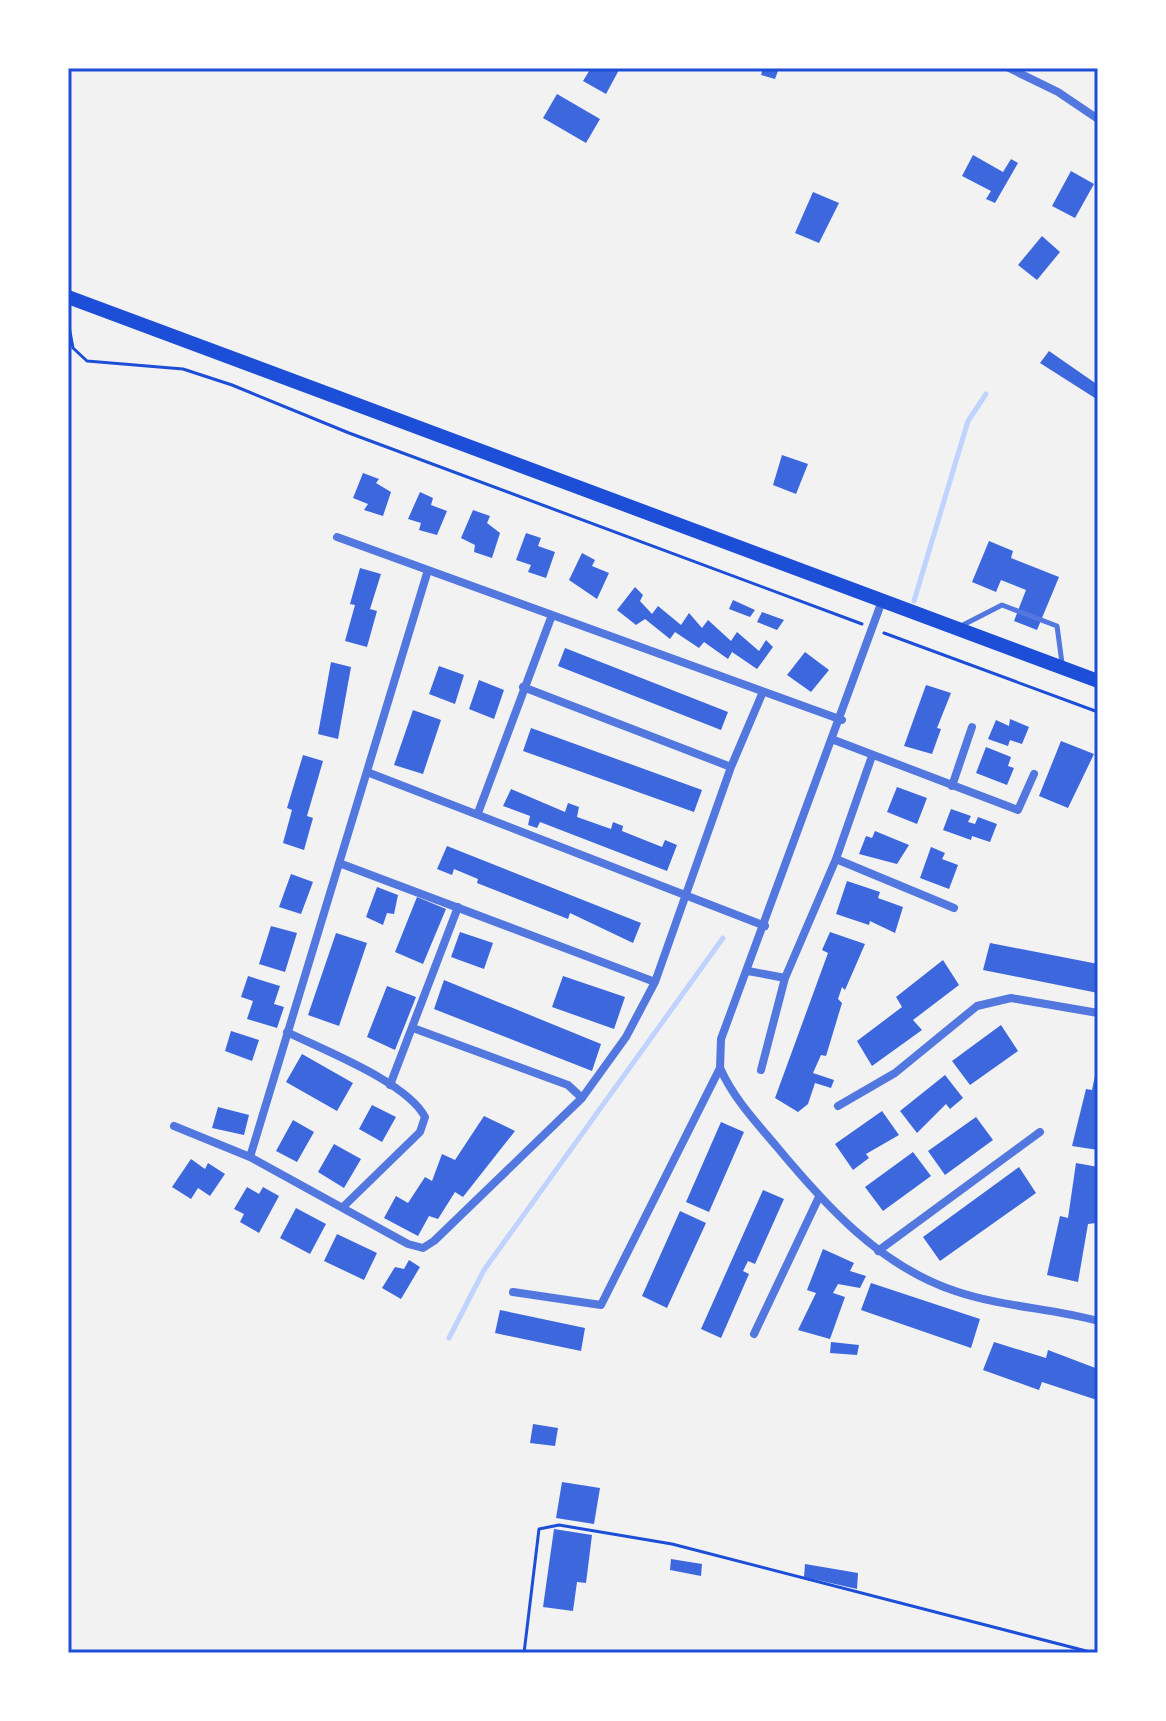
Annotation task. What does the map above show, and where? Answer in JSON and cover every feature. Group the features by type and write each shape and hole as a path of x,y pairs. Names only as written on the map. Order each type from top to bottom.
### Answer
{"main road":[{"path":"68,297 1098,681"}],"street":[{"path":"1009,68 1058,92 1098,119"},
{"path":"337,537 762,694 842,720"},
{"path":"250,1157 428,570"},
{"path":"513,1292 601,1305 720,1068 721,1039 842,720 882,601"},
{"path":"478,813 552,615"},
{"path":"523,687 731,767"},
{"path":"174,1126 250,1157 408,1244 423,1248 434,1241 582,1098 611,1063 655,982 731,767 762,694"},
{"path":"952,786 972,727"},
{"path":"834,740 1018,810 1034,774"},
{"path":"761,1070 785,978 836,859 872,756"},
{"path":"367,772 765,926"},
{"path":"836,859 954,908"},
{"path":"339,863 655,982"},
{"path":"390,1085 458,907"},
{"path":"748,971 785,978"},
{"path":"838,1106 895,1073 977,1006 1011,998 1098,1013"},
{"path":"413,1028 568,1085 582,1098"},
{"path":"287,1032 390,1085 418,1103 425,1117 420,1132 343,1207"},
{"path":"720,1068 733,1095 819,1197 878,1251 910,1272 953,1291 999,1304 1061,1311 1098,1321"},
{"path":"878,1251 1040,1132"},
{"path":"754,1334 819,1197"}],"lane":[{"path":"956,629 1002,605 1057,626 1062,668"}],"path":[{"path":"68,321 73,348 87,361 183,369 232,385 349,433 1098,712"},
{"path":"524,1653 539,1529 559,1525 672,1544 1094,1653"}],"building":[{"path":"591,68 620,68 606,94 583,81"},
{"path":"763,68 779,68 775,79 761,75"},
{"path":"557,94 600,119 586,143 543,118"},
{"path":"973,155 1003,172 1011,159 1018,163 995,203 986,199 991,191 962,176"},
{"path":"1071,171 1094,184 1075,218 1052,206"},
{"path":"813,192 839,203 819,243 795,233"},
{"path":"1042,236 1060,252 1037,280 1018,265"},
{"path":"1049,351 1098,385 1098,400 1040,363"},
{"path":"782,455 808,464 796,494 773,485"},
{"path":"363,473 379,479 376,483 391,492 383,516 364,510 368,504 353,498"},
{"path":"420,492 433,498 431,505 447,511 437,535 419,530 421,523 408,519"},
{"path":"473,510 490,516 487,523 500,533 492,558 474,552 475,545 461,538"},
{"path":"526,533 541,538 538,546 555,552 546,578 528,572 531,565 516,560"},
{"path":"989,541 1013,551 1011,558 1059,577 1037,630 1014,621 1026,590 1001,580 996,592 972,582"},
{"path":"582,553 595,560 592,566 609,573 597,599 569,580"},
{"path":"360,568 381,574 370,609 377,611 367,647 345,641 355,605 350,604"},
{"path":"635,587 643,595 640,601 652,614 658,606 681,625 689,613 702,628 708,620 731,641 737,632 759,651 766,640 773,647 757,669 732,652 728,659 704,642 699,648 675,632 670,639 645,619 636,625 617,610"},
{"path":"733,600 755,610 750,617 729,609"},
{"path":"762,612 784,620 777,630 757,622"},
{"path":"565,648 728,712 721,730 558,666"},
{"path":"805,652 829,670 811,692 787,675"},
{"path":"331,662 351,667 338,739 318,734"},
{"path":"439,666 464,675 455,704 429,694"},
{"path":"479,680 504,690 494,719 469,709"},
{"path":"926,685 951,693 937,728 941,729 932,754 904,746"},
{"path":"413,710 441,720 423,774 394,765"},
{"path":"1010,719 1029,727 1022,744 1010,740 1008,746 988,739 996,720 1009,726"},
{"path":"531,728 702,790 694,812 523,751"},
{"path":"1061,741 1094,754 1068,808 1039,796"},
{"path":"986,747 1011,757 1008,766 1014,768 1007,785 976,773"},
{"path":"303,755 323,761 307,816 313,818 304,850 283,843 292,810 287,808"},
{"path":"897,787 927,798 917,824 887,812"},
{"path":"511,789 565,812 568,803 579,807 577,817 611,829 613,822 623,826 622,831 662,847 665,840 677,845 667,871 540,822 537,828 528,825 530,816 503,806"},
{"path":"951,809 971,816 968,822 975,824 978,817 997,824 990,842 972,836 971,840 943,830"},
{"path":"875,831 909,845 897,864 859,854 866,836 872,838"},
{"path":"447,846 641,923 633,943 570,913 568,919 477,883 478,879 454,869 452,875 437,869"},
{"path":"931,847 945,853 942,859 958,865 949,889 920,878"},
{"path":"291,874 313,882 301,914 279,907"},
{"path":"847,881 880,892 878,898 903,907 895,933 870,921 869,925 836,914"},
{"path":"377,887 398,895 394,914 387,913 383,925 366,917"},
{"path":"417,897 446,909 423,964 395,952"},
{"path":"271,926 297,933 285,972 259,964"},
{"path":"460,932 493,943 484,969 451,957"},
{"path":"830,932 865,944 845,990 842,987 838,999 842,1003 826,1056 821,1055 813,1073 834,1080 831,1088 815,1083 808,1104 798,1112 775,1098 828,953 822,950"},
{"path":"336,933 367,943 339,1026 308,1015"},
{"path":"990,943 1098,964 1098,993 983,970"},
{"path":"943,960 959,985 913,1020 922,1030 872,1066 857,1041 902,1007 896,997"},
{"path":"248,976 280,986 274,1004 284,1007 277,1028 247,1019 253,1001 241,997"},
{"path":"563,976 625,997 614,1029 552,1007"},
{"path":"444,980 601,1044 592,1071 434,1009"},
{"path":"387,986 416,997 395,1050 367,1037"},
{"path":"1001,1025 1018,1051 970,1085 952,1061"},
{"path":"231,1031 259,1040 252,1061 225,1051"},
{"path":"302,1054 353,1083 337,1111 286,1082"},
{"path":"1097,1066 1098,1150 1072,1146 1086,1089 1092,1090"},
{"path":"945,1075 963,1098 950,1109 946,1104 917,1133 900,1111"},
{"path":"372,1105 396,1117 382,1142 359,1129"},
{"path":"218,1107 249,1115 244,1135 212,1128"},
{"path":"882,1111 899,1135 866,1154 869,1158 853,1170 835,1144"},
{"path":"484,1116 515,1131 463,1197 455,1192 438,1219 429,1216 418,1236 384,1218 396,1196 408,1203 425,1177 432,1181 442,1154 455,1160"},
{"path":"976,1117 993,1140 945,1175 928,1151"},
{"path":"293,1120 314,1132 297,1162 276,1151"},
{"path":"721,1122 744,1132 709,1212 686,1202"},
{"path":"334,1144 361,1159 344,1188 318,1172"},
{"path":"913,1152 931,1176 883,1211 865,1187"},
{"path":"191,1159 205,1169 208,1163 225,1174 210,1196 198,1188 191,1199 172,1187"},
{"path":"1076,1163 1098,1167 1096,1223 1088,1224 1078,1282 1047,1275 1060,1216 1068,1218"},
{"path":"1019,1167 1036,1193 940,1261 923,1237"},
{"path":"247,1187 259,1194 263,1187 279,1196 259,1233 240,1222 244,1214 234,1209"},
{"path":"763,1190 784,1199 755,1264 748,1261 743,1271 749,1274 721,1338 701,1329"},
{"path":"296,1208 326,1224 310,1254 280,1238"},
{"path":"680,1211 706,1223 667,1308 642,1296"},
{"path":"337,1234 377,1253 364,1280 324,1261"},
{"path":"823,1249 854,1263 850,1271 866,1276 860,1288 838,1284 833,1293 845,1297 830,1339 798,1330 816,1293 807,1290"},
{"path":"409,1260 420,1267 401,1299 382,1288 395,1267 404,1269"},
{"path":"871,1283 980,1319 971,1348 861,1310"},
{"path":"500,1310 585,1328 581,1351 495,1333"},
{"path":"831,1342 859,1345 857,1355 830,1353"},
{"path":"994,1342 1046,1358 1048,1350 1098,1369 1097,1400 1042,1382 1039,1390 983,1370"},
{"path":"533,1424 558,1428 555,1446 530,1443"},
{"path":"562,1482 600,1488 594,1524 556,1518"},
{"path":"554,1529 592,1535 586,1583 577,1582 573,1611 543,1607"},
{"path":"671,1559 702,1564 701,1576 670,1570"},
{"path":"805,1564 858,1573 857,1589 804,1577"}],"waterway":[{"path":"914,601 968,421 986,394"},
{"path":"449,1338 484,1270 723,938"}]}
